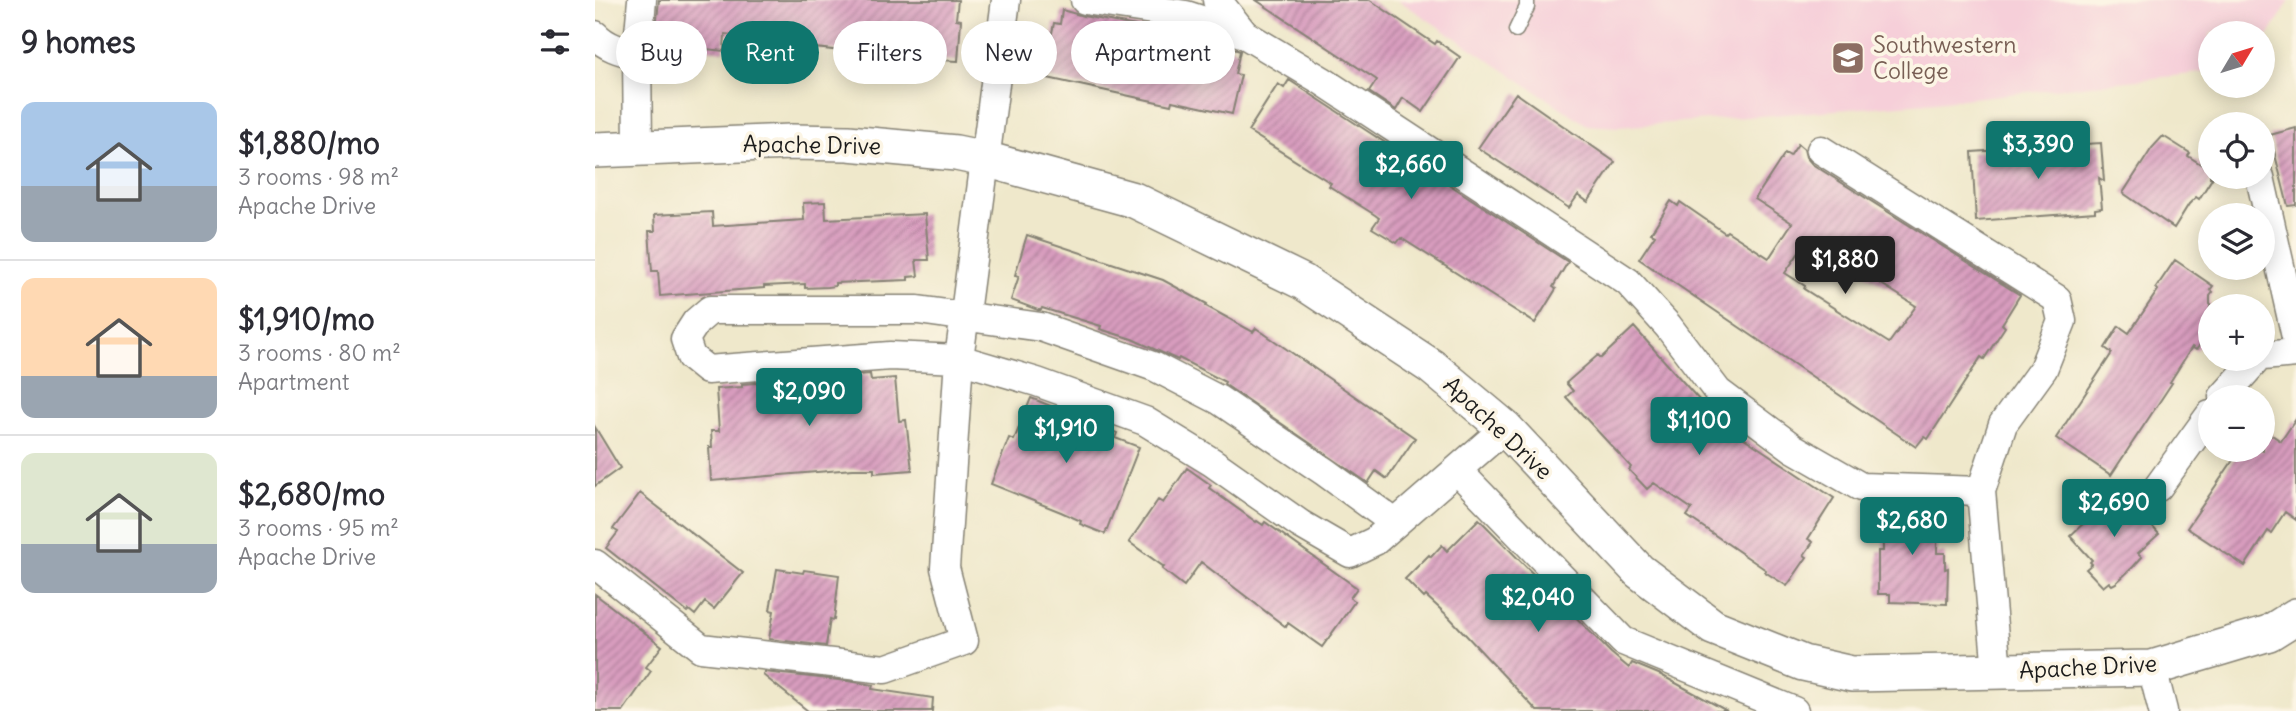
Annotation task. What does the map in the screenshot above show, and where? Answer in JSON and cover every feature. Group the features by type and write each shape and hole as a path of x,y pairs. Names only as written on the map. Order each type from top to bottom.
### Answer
{"street":[{"path":"640,21 642,0"},
{"path":"595,564 701,648 885,669 964,641 946,568 959,359 1006,0"},
{"path":"1084,0 1186,15 1244,34 1321,80 1628,282 1668,326 1718,392 1793,448 1861,487 1981,491"},
{"path":"1217,0 1244,34"},
{"path":"595,35 600,41 616,49"},
{"path":"637,84 638,147"},
{"name":"Apache Drive","path":"595,150 791,142 848,143 956,153 1134,200 1303,282 1432,367 1505,428 1639,571 1713,627 1803,663 1852,674 2152,668 2269,633 2296,616"},
{"name":"Apache Drive","path":"1821,150 2057,299 2062,321 2048,357 2043,369 2003,424 1981,491 1997,671"},
{"path":"2263,189 2296,337"},
{"path":"1395,523 1219,400 1155,367 1041,327 918,310 710,310 696,322 685,339 691,357 707,370 890,356 959,359 1037,382 1145,421 1212,462 1300,524 1350,553 1374,541 1457,470 1505,428"},
{"path":"2275,355 2296,354"},
{"path":"2234,385 2246,371"},
{"path":"2158,487 2198,432"},
{"path":"1457,470 1623,640 1794,711"},
{"path":"2152,668 2163,711"}],"lane":[{"path":"1516,30 1527,7 1527,0"}],"shaded area":[{"name":"Southwestern College","path":"1398,0 2290,0 2275,25 2275,21 2198,21 2198,73 1926,103 1618,127 1587,125"}],"building":[{"path":"659,0 958,0 956,19 961,20 958,61 947,60 947,21 833,21 833,50 819,48 819,21 721,21 721,51 707,49 707,21 657,21"},
{"path":"1256,0 1370,0 1435,44 1437,41 1460,57 1423,112 1403,98 1396,110 1369,92 1377,80"},
{"path":"1062,10 1110,21 1071,21 1071,83 1057,80 1057,24 1060,24"},
{"path":"1235,49 1240,51 1235,74"},
{"path":"1235,74 1241,75 1232,114 1172,101 1171,105 1075,84 1235,84"},
{"path":"1289,80 1568,262 1553,287 1556,289 1535,323 1401,238 1397,243 1372,228 1379,218 1329,186 1331,183 1248,131 1278,84 1284,88"},
{"path":"1516,93 1615,162 1588,202 1578,195 1569,208 1478,148"},
{"path":"2296,128 2296,205 2288,206 2275,155 2275,134"},
{"path":"2163,136 2190,153 2188,156 2198,162 2198,189 2205,189 2199,199 2196,197 2189,204 2174,228 2123,193 2152,148"},
{"path":"2069,142 2069,145 2101,143 2104,181 2099,178 2102,208 2095,209 2095,212 1976,221 1972,152 2015,149 2015,145"},
{"path":"1798,144 1812,164 2020,295 2002,324 2005,327 1984,359 1981,357 1928,439 1924,437 1916,447 1639,259 1655,235 1651,233 1671,201 1678,206 1680,202 1725,233 1727,231 1769,258 1792,223 1755,199 1785,153 1790,156","holes":["1809,238 1916,306 1889,343 1804,289 1805,286 1785,273"]},
{"path":"825,202 826,219 925,214 929,260 916,260 918,276 908,277 908,280 835,283 835,286 805,288 805,284 764,286 660,296 658,271 652,271 649,231 655,231 654,215 712,212 713,226 804,220 803,203"},
{"path":"1027,235 1163,280 1253,332 1256,328 1415,438 1387,479 1376,471 1368,483 1224,384 1225,382 1179,358 1178,360 1132,339 1100,329 1101,326 1042,308 1038,310 1011,300"},
{"path":"2175,260 2198,276 2198,280 2204,280 2213,286 2210,290 2213,292 2198,294 2198,348 2196,350 2192,347 2170,382 2172,383 2111,475 2056,438 2112,353 2105,348 2119,326 2129,333 2158,290 2156,288"},
{"path":"1634,327 1717,420 1834,498 1808,539 1813,542 1804,555 1807,557 1787,586 1687,516 1692,509 1654,483 1647,489 1629,470 1631,467 1566,397 1573,391 1566,383 1598,355 1601,358"},
{"path":"870,374 871,380 895,378 899,421 906,420 912,470 874,473 874,469 853,469 711,481 711,431 719,431 716,389 742,387 742,384"},
{"path":"1031,398 1117,433 1115,438 1139,447 1105,534 1080,524 1081,521 1061,512 991,484 1009,438 1014,440"},
{"path":"2296,419 2296,520 2285,512 2271,533 2268,531 2245,566 2187,528 2232,462 2275,462 2275,437 2281,441"},
{"path":"595,427 620,468 595,486"},
{"path":"1187,468 1211,485 1209,488 1256,522 1263,525 1265,522 1357,588 1350,598 1355,601 1322,647 1288,623 1286,627 1201,562 1184,586 1162,569 1164,567 1129,542 1158,500 1163,503"},
{"path":"2119,490 2159,534 2138,553 2142,557 2133,567 2116,583 2112,585 2109,582 2103,587 2086,569 2092,564 2092,560 2070,536"},
{"path":"640,493 743,573 714,609 705,602 695,615 689,610 687,612 606,548 618,532 613,529"},
{"path":"1882,506 1912,506 1912,510 1937,510 1937,553 1945,553 1945,569 1948,568 1947,604 1890,602 1890,594 1878,594 1878,551 1883,551"},
{"path":"1479,519 1629,668 1632,663 1661,675 1727,711 1537,711 1449,617 1405,579 1442,545 1447,551"},
{"path":"777,569 839,575 834,620 830,619 826,646 769,639 774,611 770,610"},
{"path":"595,594 662,646 646,667 651,671 623,711 595,711"},
{"path":"764,672 848,681 873,685 872,689 933,698 932,711 808,711 763,675"}],"place":[{"name":"Southwestern College","path":"1848,58"}]}
